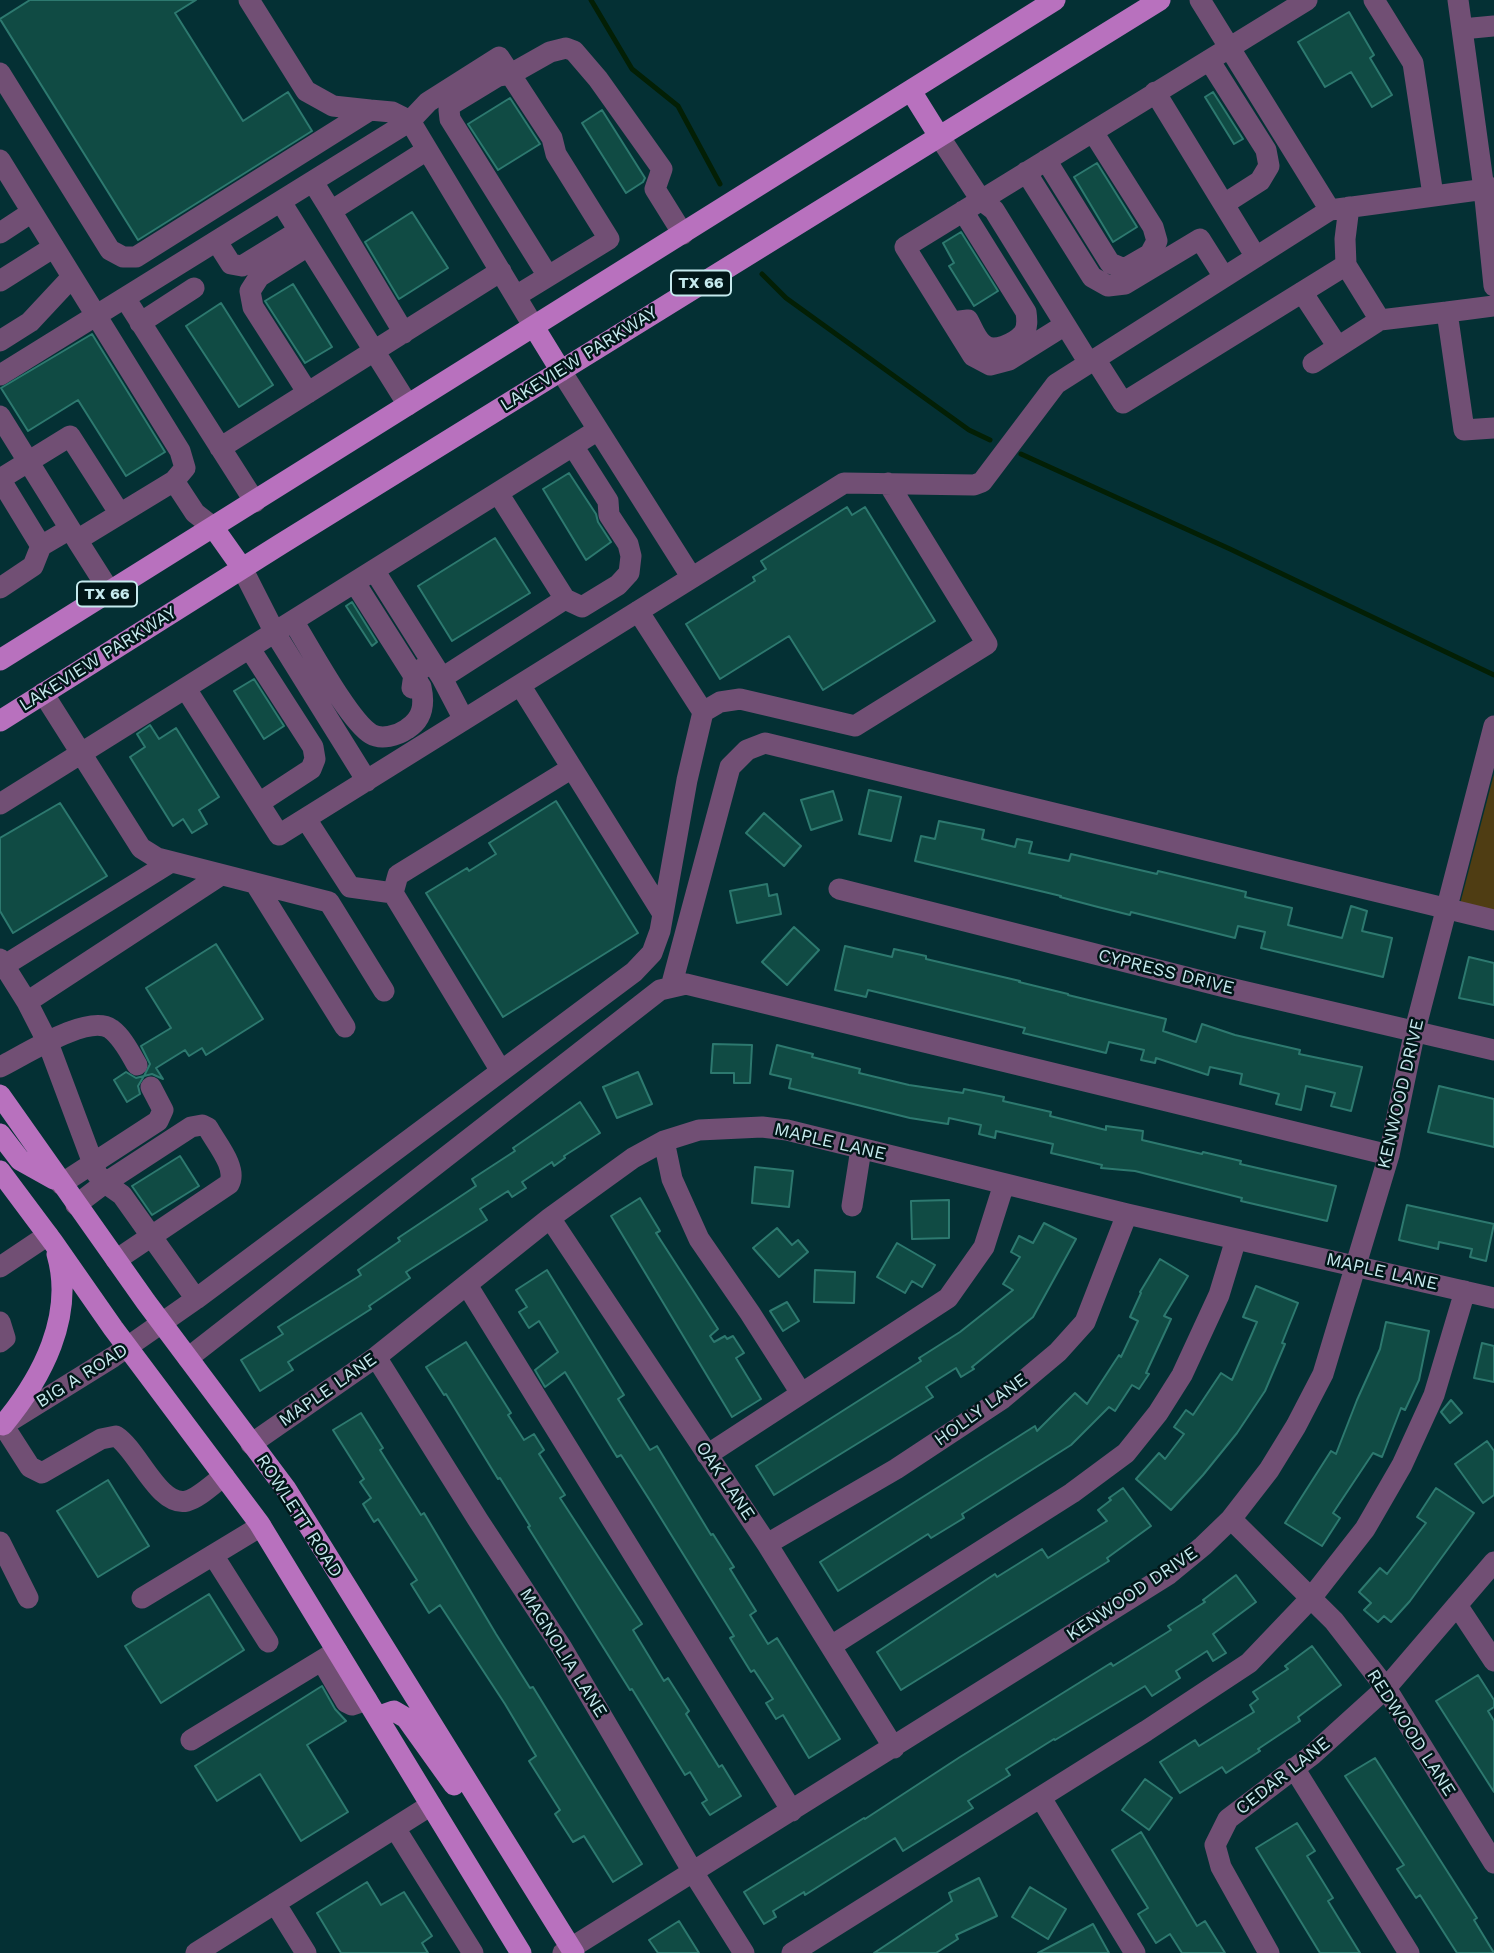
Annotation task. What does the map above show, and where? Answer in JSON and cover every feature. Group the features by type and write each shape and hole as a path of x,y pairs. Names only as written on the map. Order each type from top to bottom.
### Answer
{"main road":[{"name":"TX 66","path":"0,660 1055,0"},
{"name":"LAKEVIEW PARKWAY","path":"0,720 1160,0"},
{"path":"911,90 939,136"},
{"path":"534,327 561,371"},
{"path":"214,527 242,568"},
{"name":"ROWLETT ROAD","path":"0,1095 116,1261 286,1489 569,1951"},
{"path":"0,1134 20,1160 61,1184"},
{"path":"4,1184 50,1238 261,1526 329,1656 372,1709 521,1953"},
{"path":"2,1426 26,1398 46,1362 54,1337 63,1287 61,1267 50,1238"},
{"path":"372,1709 394,1711 406,1718 452,1783 485,1811"}],"street":[{"path":"249,0 306,91 333,106 392,112 410,121 534,327"},
{"path":"1200,0 1285,138 1339,209 1345,239 1346,265 1380,320"},
{"path":"1065,325 1009,360 990,365 973,356 905,247 1307,0"},
{"path":"1374,0 1413,63 1433,195"},
{"path":"1458,0 1489,189 1494,286"},
{"path":"1462,29 1494,26"},
{"path":"548,276 450,119 449,110 452,104 498,75 511,74 550,52 566,48 574,51 598,79 662,169 656,189 683,234"},
{"path":"0,375 410,121 428,102 499,57 552,138 556,154 628,268"},
{"path":"1209,60 1266,150 1269,166 1261,181 1224,204"},
{"path":"0,73 110,250 123,257 136,257 370,110"},
{"path":"1155,92 1256,257"},
{"path":"1037,165 1110,262 1124,269 1150,254 1157,241 1153,227 1093,132"},
{"path":"939,136 1026,312 1028,322 1024,333 993,349 983,345 968,320 952,322"},
{"path":"1266,150 1285,138"},
{"path":"331,211 427,150"},
{"path":"0,160 180,451 185,468 174,481 120,514 41,546 33,566 0,588"},
{"path":"1037,165 1093,277 1108,286 1125,284 1200,239 1224,277"},
{"path":"313,182 404,333"},
{"path":"186,689 279,835 844,483 974,485 982,482 1056,384 1256,257 1339,209 1489,189"},
{"path":"281,202 408,405"},
{"path":"972,205 993,210 1065,325 1123,403 1346,265"},
{"path":"0,233 32,212"},
{"path":"217,242 231,264 242,266 304,239"},
{"path":"304,239 259,277 250,291 253,307 308,393"},
{"path":"516,296 609,239"},
{"path":"0,281 54,247"},
{"path":"220,448 501,271"},
{"path":"0,341 30,322 72,277"},
{"path":"140,323 194,288"},
{"path":"1302,292 1338,347"},
{"path":"125,298 256,502"},
{"path":"1313,363 1380,320 1494,306"},
{"path":"1447,312 1464,430 1494,428"},
{"path":"561,371 692,578"},
{"path":"0,416 110,592"},
{"path":"0,804 598,430"},
{"path":"41,546 0,479 70,436 120,514"},
{"path":"498,493 565,599 582,607 618,585 629,573 631,556 628,544 609,515 608,501 568,449"},
{"path":"174,481 195,513 214,527"},
{"path":"638,611 703,712 720,702 740,699 855,726 986,644 888,483"},
{"path":"242,568 290,623 357,723 373,735 393,736 408,729 421,716 423,694 414,674 355,583"},
{"path":"374,570 437,670 464,720"},
{"path":"414,674 437,670 565,599"},
{"path":"290,623 318,703 367,781"},
{"path":"250,649 313,747 315,759 311,769 259,803"},
{"path":"520,685 663,914"},
{"path":"43,693 141,848 157,858 328,902 384,991"},
{"path":"294,718 318,703"},
{"name":"BIG A ROAD","path":"2,1426 128,1347 196,1299 634,972 652,953 663,914 687,780 703,712"},
{"name":"KENWOOD DRIVE","path":"569,1951 1169,1574 1231,1519 1269,1470 1323,1374 1389,1155 1415,1030 1493,731"},
{"path":"671,987 730,767 747,750 765,743 1494,920"},
{"path":"501,1071 393,893 398,875 572,768"},
{"path":"306,819 350,887 393,893"},
{"path":"171,862 1,964 27,1002 48,1043 97,1174 122,1195 196,1299"},
{"path":"27,1002 221,875"},
{"path":"255,883 345,1027"},
{"name":"CYPRESS DRIVE","path":"839,889 1173,974 1494,1050"},
{"path":"188,1358 660,990 686,984 1389,1155"},
{"path":"0,1068 74,1030 95,1025 110,1028 121,1039 137,1065"},
{"path":"61,1184 158,1121 163,1110 151,1087"},
{"path":"76,1205 191,1127 202,1125 208,1129 231,1170 232,1178 229,1184 116,1261"},
{"name":"MAPLE LANE","path":"251,1444 376,1357 551,1218 633,1158 664,1141 699,1130 762,1127 787,1130 1127,1214 1494,1298"},
{"path":"664,1141 672,1179 699,1239 751,1313 801,1393"},
{"path":"852,1206 862,1149"},
{"path":"707,1455 948,1298 984,1247 1003,1184"},
{"name":"HOLLY LANE","path":"767,1544 897,1469 1002,1399 1058,1352 1085,1322 1127,1214"},
{"name":"OAK LANE","path":"551,1218 767,1544 894,1748"},
{"path":"0,1267 50,1238"},
{"path":"831,1646 1072,1493 1126,1453 1158,1413 1182,1375 1219,1295 1236,1239"},
{"path":"467,1285 792,1811"},
{"path":"792,1953 1041,1798 1249,1663 1311,1598 1365,1529 1402,1465 1434,1395 1465,1291"},
{"path":"0,1322 5,1338 0,1342"},
{"name":"MAGNOLIA LANE","path":"376,1357 562,1648 693,1872 744,1953"},
{"path":"2,1426 30,1467 42,1473 102,1439 116,1436 125,1442 161,1491 176,1502 189,1501 224,1476"},
{"name":"REDWOOD LANE","path":"1231,1519 1334,1621 1386,1688 1494,1863"},
{"path":"142,1598 261,1526"},
{"path":"0,1542 28,1598"},
{"path":"213,1555 268,1642"},
{"name":"CEDAR LANE","path":"1269,1953 1221,1867 1215,1845 1228,1819 1312,1755 1386,1688 1494,1562"},
{"path":"1457,1605 1494,1661"},
{"path":"191,1740 329,1656"},
{"path":"1294,1768 1409,1953"},
{"path":"1041,1798 1135,1953"},
{"path":"196,1953 431,1805"},
{"path":"395,1828 473,1953"},
{"path":"275,1903 306,1953"}],"shaded area":[{"path":"1494,774 1494,912 1460,904"}],"building":[{"path":"30,0 196,0 175,13 243,121 288,92 312,131 138,240 0,19"},
{"path":"1349,12 1374,55 1370,58 1392,95 1372,107 1351,72 1325,87 1298,42"},
{"path":"1213,92 1243,139 1234,144 1205,97"},
{"path":"510,98 540,144 498,170 468,124"},
{"path":"602,110 645,178 626,193 582,123"},
{"path":"1097,163 1137,227 1113,242 1074,177"},
{"path":"412,212 448,268 399,299 365,242"},
{"path":"961,232 998,291 974,306 949,266 954,263 943,243"},
{"path":"293,284 332,347 305,363 265,301"},
{"path":"221,303 273,385 239,407 186,326"},
{"path":"92,334 165,452 126,476 78,400 28,431 1,388"},
{"path":"569,473 611,542 586,560 543,489"},
{"path":"847,507 852,515 865,507 935,621 823,690 789,636 720,679 686,624 755,581 753,577 766,569 761,561"},
{"path":"495,538 530,593 452,641 418,586"},
{"path":"352,602 377,642 372,646 346,606"},
{"path":"254,679 284,726 264,739 234,691"},
{"path":"150,725 159,739 176,728 219,797 199,810 207,824 192,833 183,819 173,826 130,757 145,747 137,734"},
{"path":"869,790 901,797 891,841 859,834"},
{"path":"833,791 842,820 811,830 801,800"},
{"path":"556,801 638,933 503,1017 426,893 496,854 489,843"},
{"path":"60,803 107,876 13,933 0,911 0,838"},
{"path":"764,813 801,846 784,866 746,833"},
{"path":"939,821 984,830 982,839 1015,847 1017,839 1032,842 1029,853 1069,861 1071,854 1246,892 1245,897 1292,908 1288,925 1342,938 1351,906 1367,911 1362,931 1392,938 1383,977 1261,948 1265,932 1238,926 1235,938 1131,912 1130,915 915,861 921,836 935,839"},
{"path":"767,884 769,896 777,894 781,914 737,923 730,891"},
{"path":"794,927 819,950 787,985 762,962"},
{"path":"216,944 263,1019 206,1055 202,1048 189,1056 185,1050 156,1068 163,1079 152,1074 144,1076 150,1064 141,1046 171,1028 146,988"},
{"path":"845,946 892,957 894,949 926,956 926,959 1166,1019 1163,1031 1196,1042 1202,1024 1235,1035 1300,1050 1299,1054 1362,1067 1351,1111 1331,1106 1335,1093 1306,1086 1301,1110 1276,1104 1279,1094 1240,1084 1242,1074 1210,1067 1208,1075 1156,1058 1155,1063 1141,1060 1144,1050 1109,1042 1106,1053 1023,1033 1025,1028 868,990 866,997 835,990"},
{"path":"1469,957 1494,963 1494,1005 1459,998"},
{"path":"713,1044 752,1045 750,1083 734,1083 734,1073 711,1073"},
{"path":"777,1045 860,1069 859,1073 909,1085 963,1093 964,1089 1004,1097 1003,1101 1051,1112 1050,1116 1106,1130 1106,1126 1143,1131 1142,1140 1241,1161 1240,1164 1336,1186 1327,1221 1241,1201 1242,1198 1135,1171 1101,1168 1102,1165 1051,1153 1053,1144 996,1131 995,1138 979,1134 981,1125 949,1118 948,1124 910,1118 789,1088 791,1079 770,1074"},
{"path":"126,1072 136,1078 144,1076 138,1086 140,1094 127,1102 114,1080"},
{"path":"638,1072 652,1104 617,1118 603,1087"},
{"path":"1439,1086 1494,1099 1494,1147 1428,1132"},
{"path":"580,1102 600,1133 564,1156 565,1158 554,1166 552,1162 522,1182 526,1188 512,1197 508,1191 480,1209 487,1220 406,1272 410,1278 369,1306 371,1309 288,1362 293,1370 260,1391 241,1360 283,1334 278,1327 361,1275 358,1270 400,1241 398,1238 476,1186 472,1179 515,1151 513,1148"},
{"path":"180,1156 199,1186 152,1215 132,1186"},
{"path":"755,1167 793,1171 789,1207 752,1203"},
{"path":"640,1198 660,1231 656,1233 718,1329 710,1336 714,1342 725,1336 727,1339 733,1336 744,1353 736,1358 761,1399 732,1417 611,1216"},
{"path":"949,1200 949,1238 912,1239 911,1201"},
{"path":"1407,1205 1494,1224 1486,1261 1470,1257 1472,1249 1439,1242 1438,1249 1399,1240"},
{"path":"1044,1223 1076,1239 1033,1317 972,1367 974,1369 961,1377 956,1368 926,1387 933,1397 774,1495 756,1466 921,1361 919,1358 960,1332 1013,1290 1003,1284 1020,1257 1011,1252 1019,1236 1033,1243"},
{"path":"777,1228 792,1245 798,1240 808,1252 779,1277 753,1248"},
{"path":"897,1243 935,1265 922,1287 912,1281 905,1293 877,1277"},
{"path":"1160,1259 1188,1276 1164,1316 1171,1319 1146,1373 1149,1374 1139,1389 1132,1385 1115,1411 1109,1407 1071,1445 962,1514 964,1518 931,1538 928,1534 838,1591 820,1562 1035,1426 1037,1431 1075,1393 1087,1404 1119,1355 1121,1357 1138,1321 1130,1317 1140,1292"},
{"path":"547,1270 624,1395 618,1399 650,1450 657,1446 711,1535 713,1534 734,1567 730,1569 756,1611 750,1615 768,1644 777,1638 840,1739 809,1758 783,1715 776,1719 766,1703 773,1699 754,1670 751,1672 730,1638 734,1636 621,1455 617,1457 565,1372 545,1387 535,1370 558,1352 539,1321 529,1328 519,1312 527,1307 516,1290"},
{"path":"815,1270 855,1272 854,1303 814,1302"},
{"path":"1256,1286 1298,1303 1282,1343 1285,1344 1265,1391 1237,1433 1171,1510 1136,1479 1159,1453 1165,1459 1184,1434 1174,1427 1186,1410 1193,1415 1221,1373 1232,1380 1257,1322 1243,1317"},
{"path":"787,1302 799,1321 783,1331 770,1311"},
{"path":"1386,1322 1429,1331 1419,1380 1405,1410 1401,1408 1382,1457 1373,1453 1333,1513 1340,1518 1322,1546 1285,1523 1331,1451 1336,1454 1380,1349"},
{"path":"466,1342 511,1413 508,1415 524,1440 534,1434 544,1450 539,1454 565,1495 560,1498 642,1624 633,1630 664,1681 668,1678 689,1711 686,1714 719,1767 722,1765 741,1796 710,1815 702,1803 707,1800 690,1772 685,1775 528,1527 530,1526 500,1478 498,1479 446,1394 444,1395 426,1367"},
{"path":"1482,1343 1494,1346 1494,1382 1474,1378"},
{"path":"1451,1400 1462,1413 1450,1423 1441,1412"},
{"path":"361,1413 383,1448 380,1450 421,1515 424,1513 496,1634 530,1688 533,1687 642,1864 613,1882 584,1836 573,1842 555,1814 560,1810 529,1761 536,1756 505,1704 440,1605 429,1613 411,1584 417,1580 378,1519 374,1522 363,1504 371,1498 360,1482 364,1479 333,1430"},
{"path":"1487,1441 1494,1451 1494,1495 1483,1503 1455,1464"},
{"path":"108,1480 149,1546 98,1577 57,1511"},
{"path":"1123,1488 1151,1526 1107,1558 1109,1561 901,1690 877,1652 995,1574 997,1577 1042,1549 1048,1558 1107,1521 1098,1510"},
{"path":"1436,1488 1474,1513 1410,1601 1391,1622 1384,1616 1378,1622 1364,1610 1371,1603 1359,1592 1380,1568 1387,1574 1426,1523 1417,1517"},
{"path":"1236,1575 1256,1602 1213,1634 1226,1653 1213,1661 1207,1651 1176,1671 1180,1678 1152,1696 1145,1686 1054,1739 1006,1769 1010,1775 968,1801 973,1808 903,1851 895,1838 805,1895 804,1892 773,1911 776,1917 764,1924 744,1892 865,1819 1111,1663 1113,1666 1171,1630 1168,1626 1205,1602 1203,1600"},
{"path":"209,1594 244,1650 161,1703 125,1646"},
{"path":"1312,1646 1341,1685 1298,1717 1300,1721 1258,1749 1260,1751 1226,1773 1222,1767 1180,1793 1160,1762 1195,1740 1199,1746 1254,1712 1250,1705 1258,1699 1253,1692 1288,1669 1285,1666"},
{"path":"1478,1675 1494,1700 1494,1707 1488,1711 1494,1721 1494,1792 1436,1701"},
{"path":"322,1686 335,1709 346,1721 307,1745 348,1812 301,1841 260,1774 217,1801 195,1766"},
{"path":"1375,1758 1477,1918 1474,1920 1494,1953 1457,1953 1420,1895 1416,1898 1397,1869 1404,1865 1345,1776"},
{"path":"1145,1779 1172,1798 1149,1830 1122,1810"},
{"path":"1297,1823 1315,1851 1307,1856 1333,1898 1328,1901 1360,1953 1320,1953 1256,1848"},
{"path":"1141,1832 1197,1926 1205,1921 1225,1953 1182,1953 1170,1934 1156,1943 1138,1914 1148,1908 1112,1850"},
{"path":"979,1878 997,1916 956,1935 958,1939 936,1953 874,1953 952,1901 949,1893"},
{"path":"367,1882 381,1905 404,1892 432,1936 422,1943 428,1953 341,1953 317,1913"},
{"path":"1030,1887 1066,1909 1048,1939 1012,1917"},
{"path":"679,1921 699,1953 658,1953 649,1940"},
{"path":"1093,1924 1109,1953 1038,1953"}],"waterway":[{"path":"591,0 632,69 678,106 720,184"},
{"path":"762,274 786,298 969,430 990,440"},
{"path":"1021,454 1230,549 1494,675"}]}
